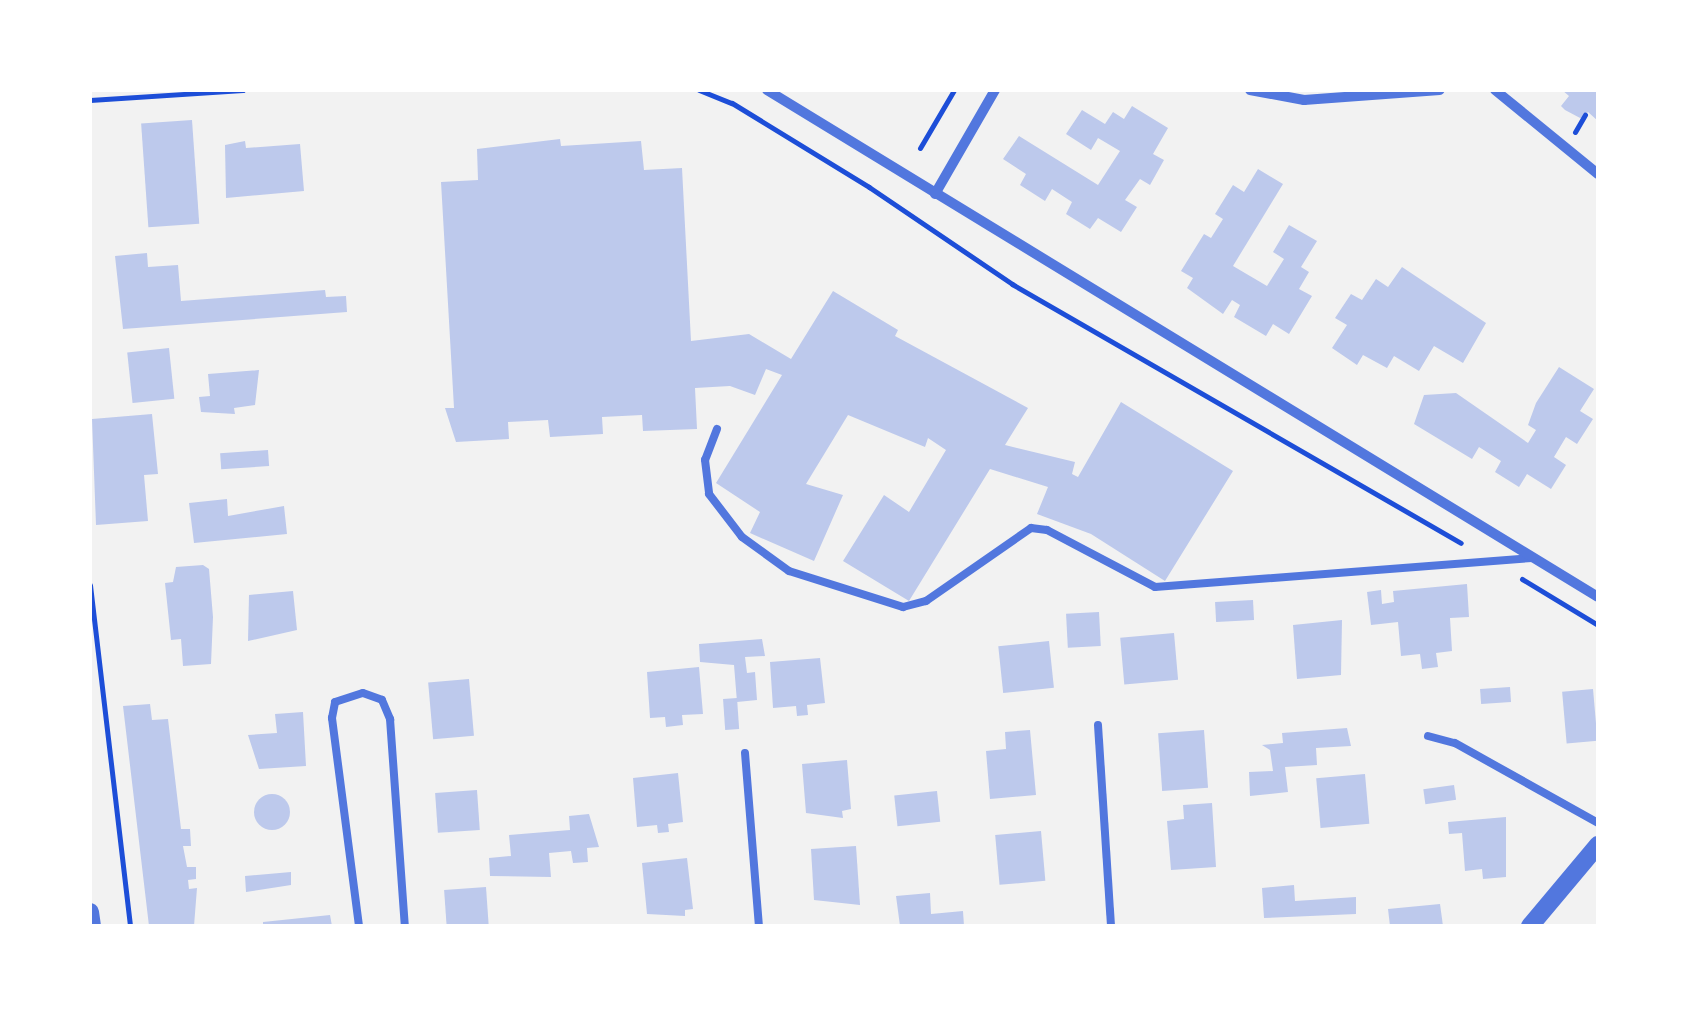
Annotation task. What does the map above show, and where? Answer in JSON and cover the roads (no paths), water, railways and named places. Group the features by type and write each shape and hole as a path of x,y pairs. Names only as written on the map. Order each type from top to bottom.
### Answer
{"street":[{"path":"767,90 1598,597"},
{"path":"935,194 995,90"},
{"path":"1250,90 1304,100 1440,90"},
{"path":"1494,90 1598,174"},
{"path":"1530,926 1598,845"},
{"path":"90,912 92,926"}],"lane":[{"path":"717,429 705,460 709,494 742,537 789,571 903,607 926,600 1031,528 1048,530 1155,586 1498,564 1532,558"},
{"path":"359,926 332,718 335,702 363,693 382,700 390,719 406,926"},
{"path":"1098,725 1111,926"},
{"path":"1428,736 1455,743 1598,824"},
{"path":"745,753 758,926"}]}
